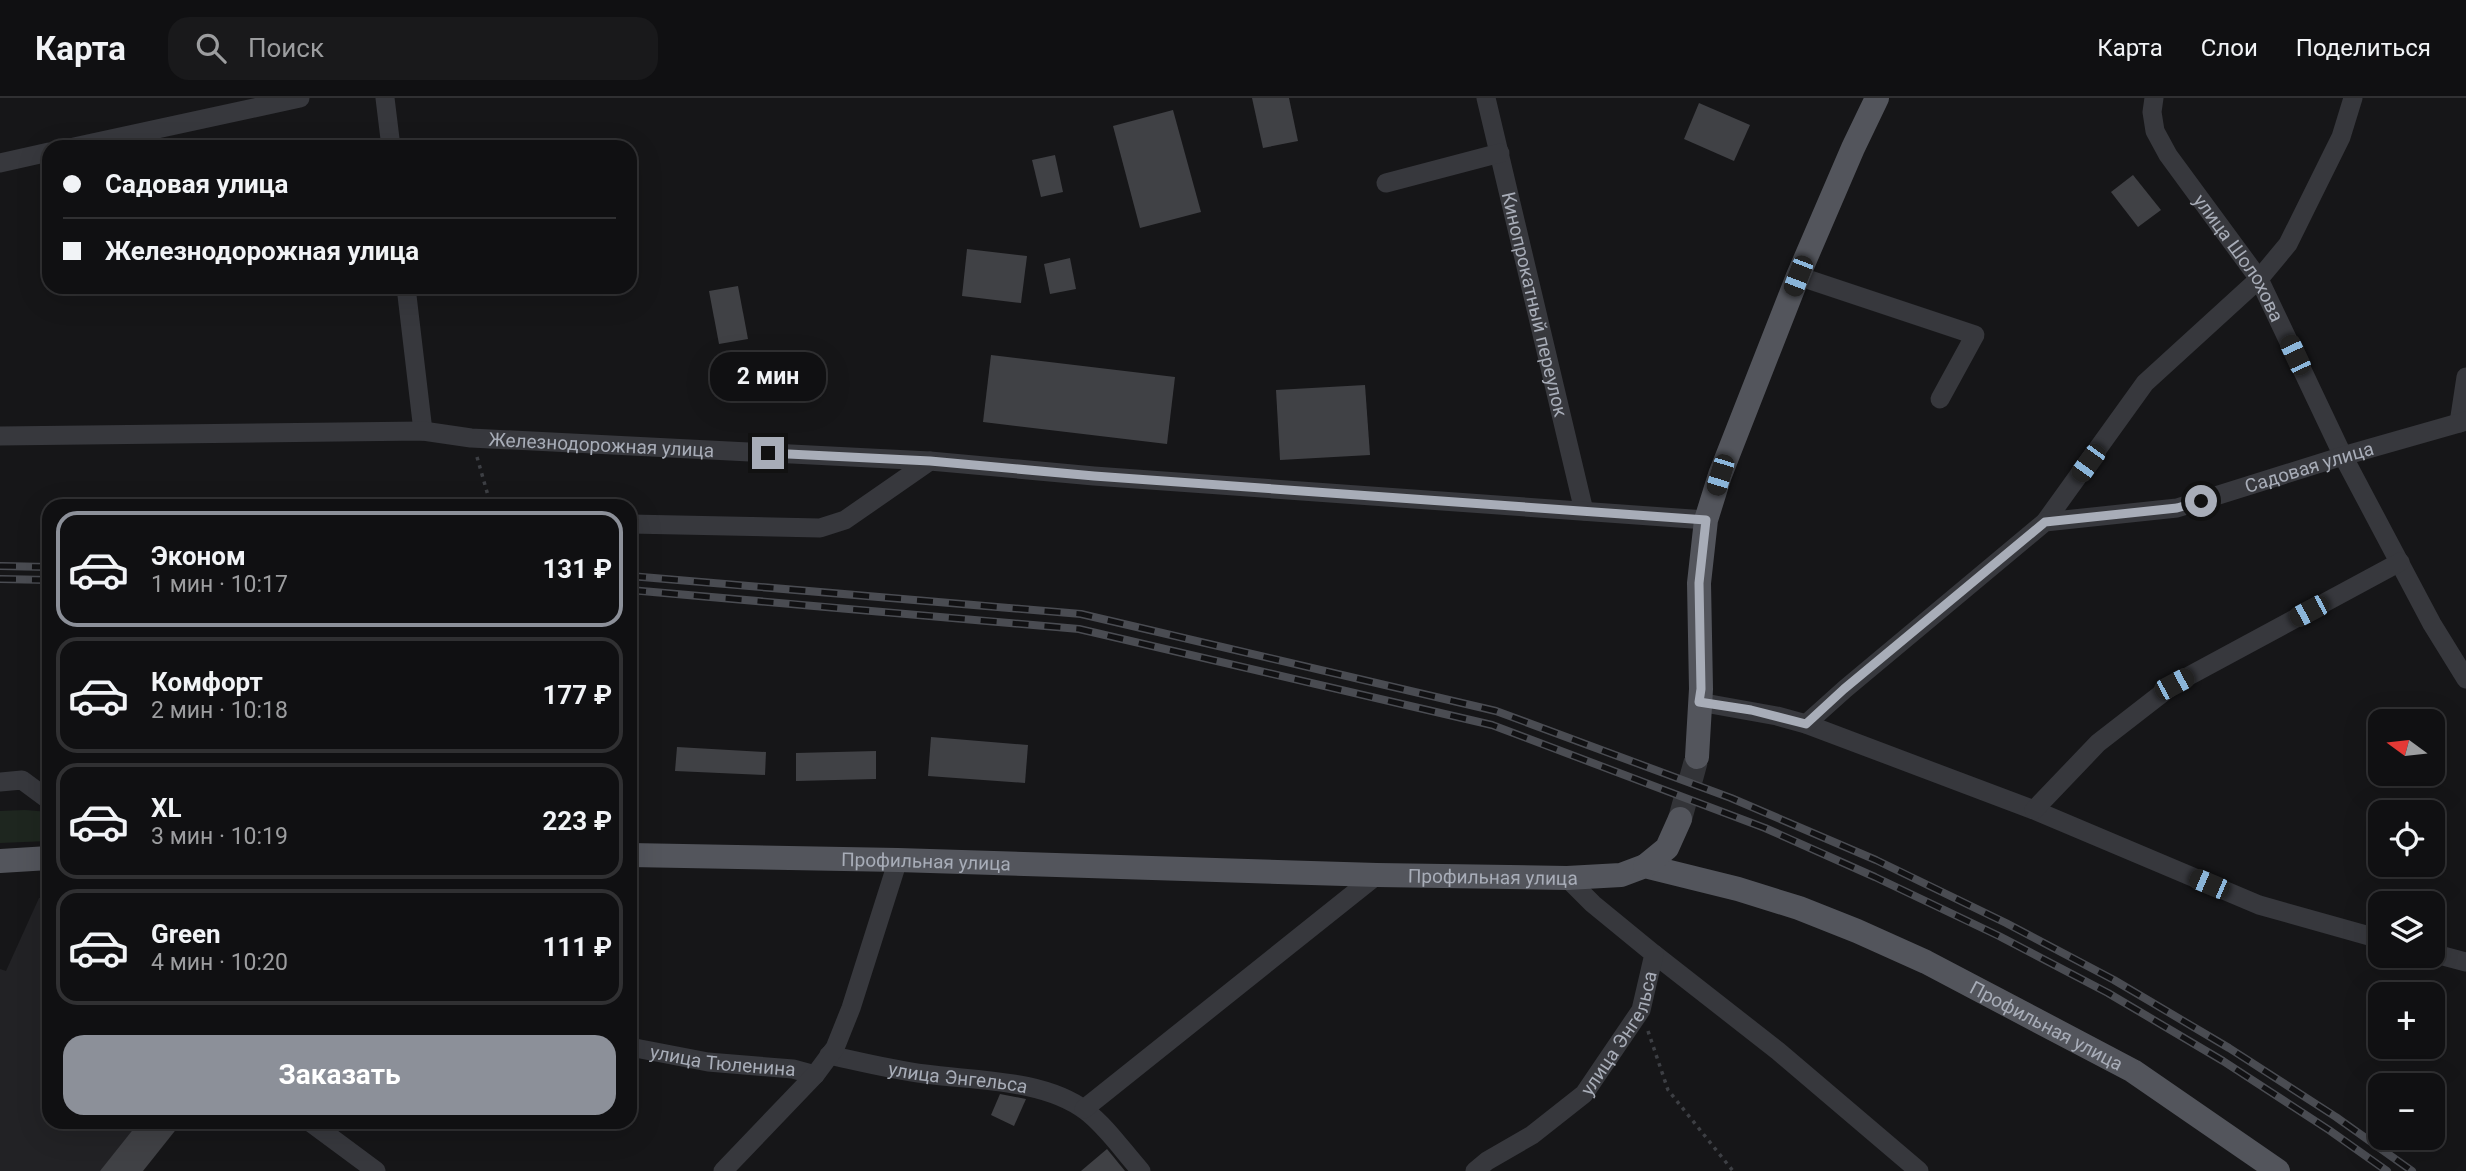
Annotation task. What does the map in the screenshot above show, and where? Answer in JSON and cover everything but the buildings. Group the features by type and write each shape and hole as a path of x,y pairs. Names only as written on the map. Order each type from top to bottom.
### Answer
{"main road":[{"path":"1697,757 1701,689 1699,583 1706,520 1720,475 1798,276 1877,98"},
{"path":"1645,866 1667,848 1680,819"},
{"name":"Профильная улица","path":"637,855 1567,878 1621,875 1645,866 1738,889 1799,908 1926,962 2133,1071 2278,1171"},
{"path":"0,861 42,858"}],"street":[{"path":"385,98 390,140"},
{"name":"Кинопрокатный переулок","path":"1486,98 1584,511"},
{"name":"улица Шолохова","path":"2154,98 2152,111 2155,131 2168,155 2259,279 2343,456 2432,624 2466,679"},
{"path":"1806,724 1844,689 2045,522 2145,383 2259,279 2288,244 2341,137 2353,98"},
{"path":"106,140 290,99"},
{"path":"1386,183 1500,153"},
{"path":"0,163 42,154"},
{"path":"1798,276 1975,335 1940,399"},
{"path":"407,294 423,431"},
{"path":"2462,422 2466,377"},
{"name":"Садовая улица","path":"2045,522 2177,508 2462,422"},
{"name":"Железнодорожная улица","path":"0,436 423,431 471,438 930,461 1094,476 1706,520"},
{"path":"637,524 820,528 845,520 930,461"},
{"path":"2034,810 2098,743 2174,684 2400,562"},
{"path":"1699,702 1751,710 1806,724 2034,810 2259,905 2368,936"},
{"path":"0,782 22,780 42,795"},
{"path":"723,1171 815,1075 835,1048 851,1008 898,860"},
{"path":"1084,1109 1377,875"},
{"name":"улица Энгельса","path":"1475,1171 1532,1135 1584,1094 1641,1010 1654,954 1593,904 1567,878"},
{"path":"1654,954 1778,1051 1919,1171"},
{"path":"2445,956 2466,962"},
{"name":"улица Тюленина","path":"637,1048 708,1062 793,1069 815,1075"},
{"name":"улица Энгельса","path":"829,1055 922,1074 999,1080 1059,1096 1084,1109 1097,1120 1140,1171"},
{"path":"319,1129 376,1171"}],"path":[{"path":"471,438 489,499"},
{"path":"1641,1010 1668,1090 1733,1171"}],"shaded area":[{"path":"0,811 42,811 42,841 0,843"},
{"path":"39,898 42,898 42,1129 176,1129 138,1171 0,1171 0,969 6,971"}],"tunnel":[{"path":"1680,819 1697,757"}],"railway":[{"path":"0,566 42,567"},
{"path":"637,577 1081,614 1496,711 1731,798 1876,860 2006,923 2114,980 2229,1048 2336,1117 2412,1171"},
{"path":"0,579 42,580"},
{"path":"637,591 1079,629 1492,725 1765,828 1999,936 2108,993 2223,1061 2387,1171"}],"route":[{"path":"768,453 930,461 1094,476 1706,520 1699,583 1699,702 1751,710 1806,724 1844,689 2045,522 2177,508 2201,501"}]}
